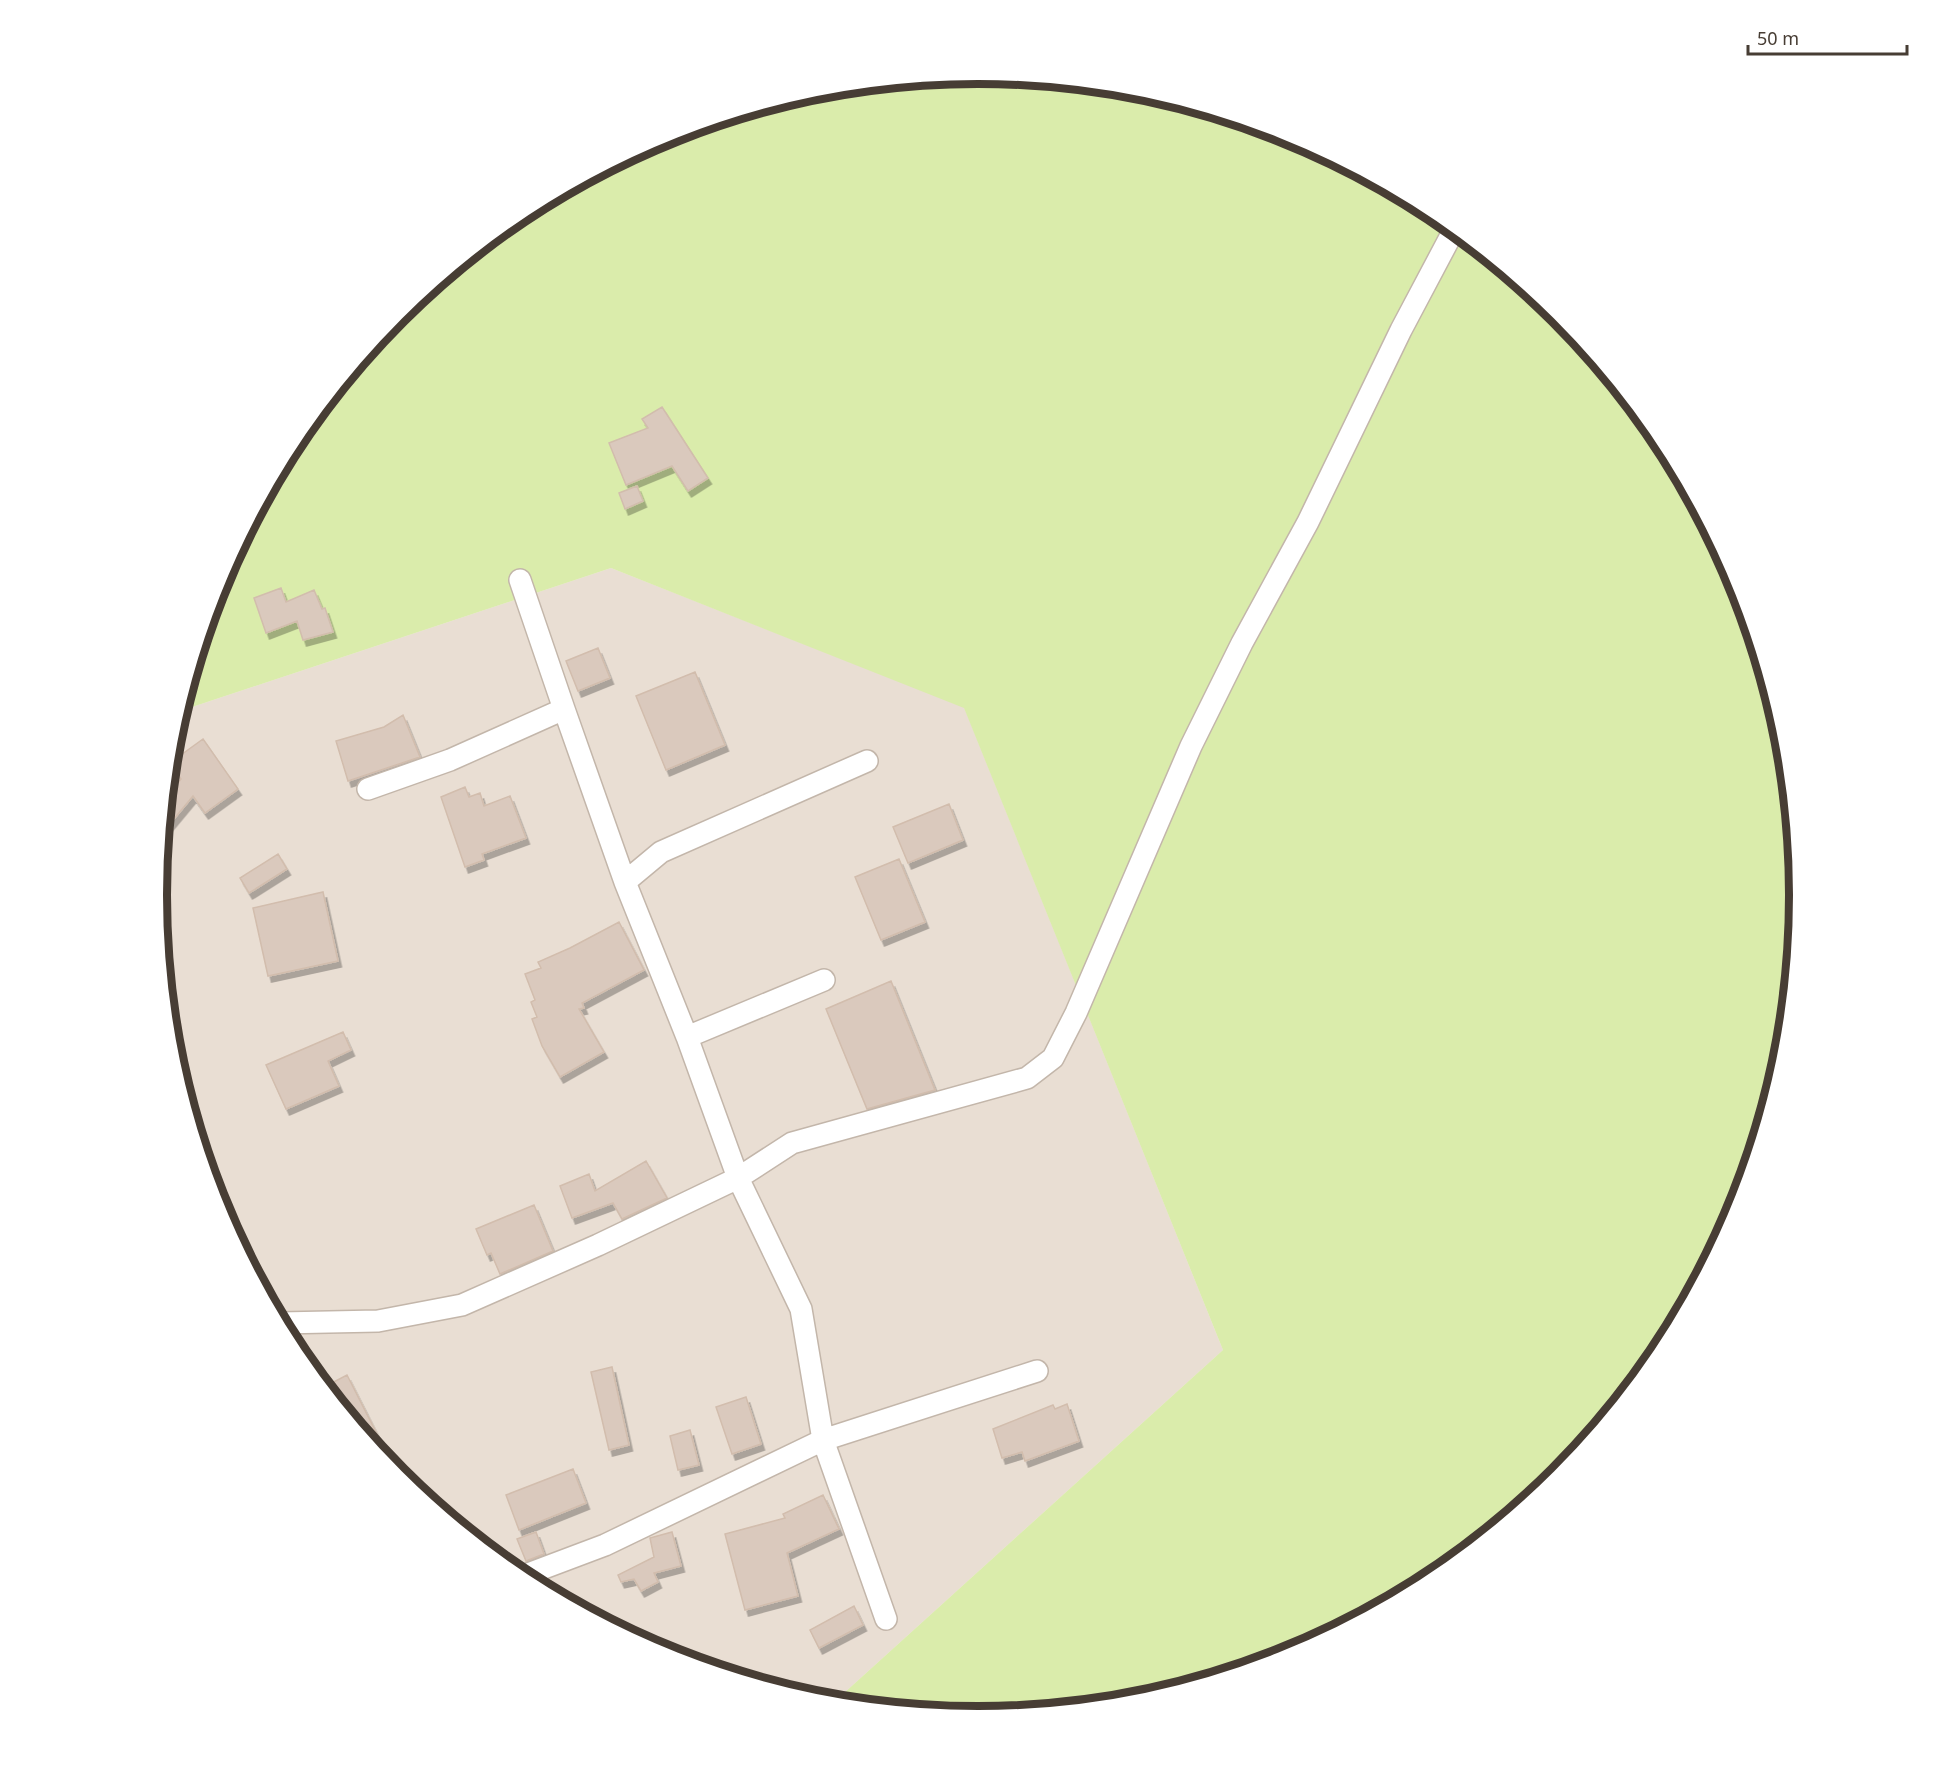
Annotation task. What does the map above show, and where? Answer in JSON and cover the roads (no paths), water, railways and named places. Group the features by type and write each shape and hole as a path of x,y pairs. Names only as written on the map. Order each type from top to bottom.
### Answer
{"street":[{"path":"290,1323 378,1321 462,1305 598,1245 738,1178 792,1143 1027,1078 1053,1058 1076,1013 1191,746 1242,643 1308,522 1401,330 1451,236"},
{"path":"520,579 625,882 687,1037 738,1178 801,1309 823,1440 886,1619"},
{"path":"368,789 450,760 564,709"},
{"path":"625,882 661,852 867,761"},
{"path":"687,1037 824,980"},
{"path":"532,1572 605,1545 823,1440 1037,1371"}]}
